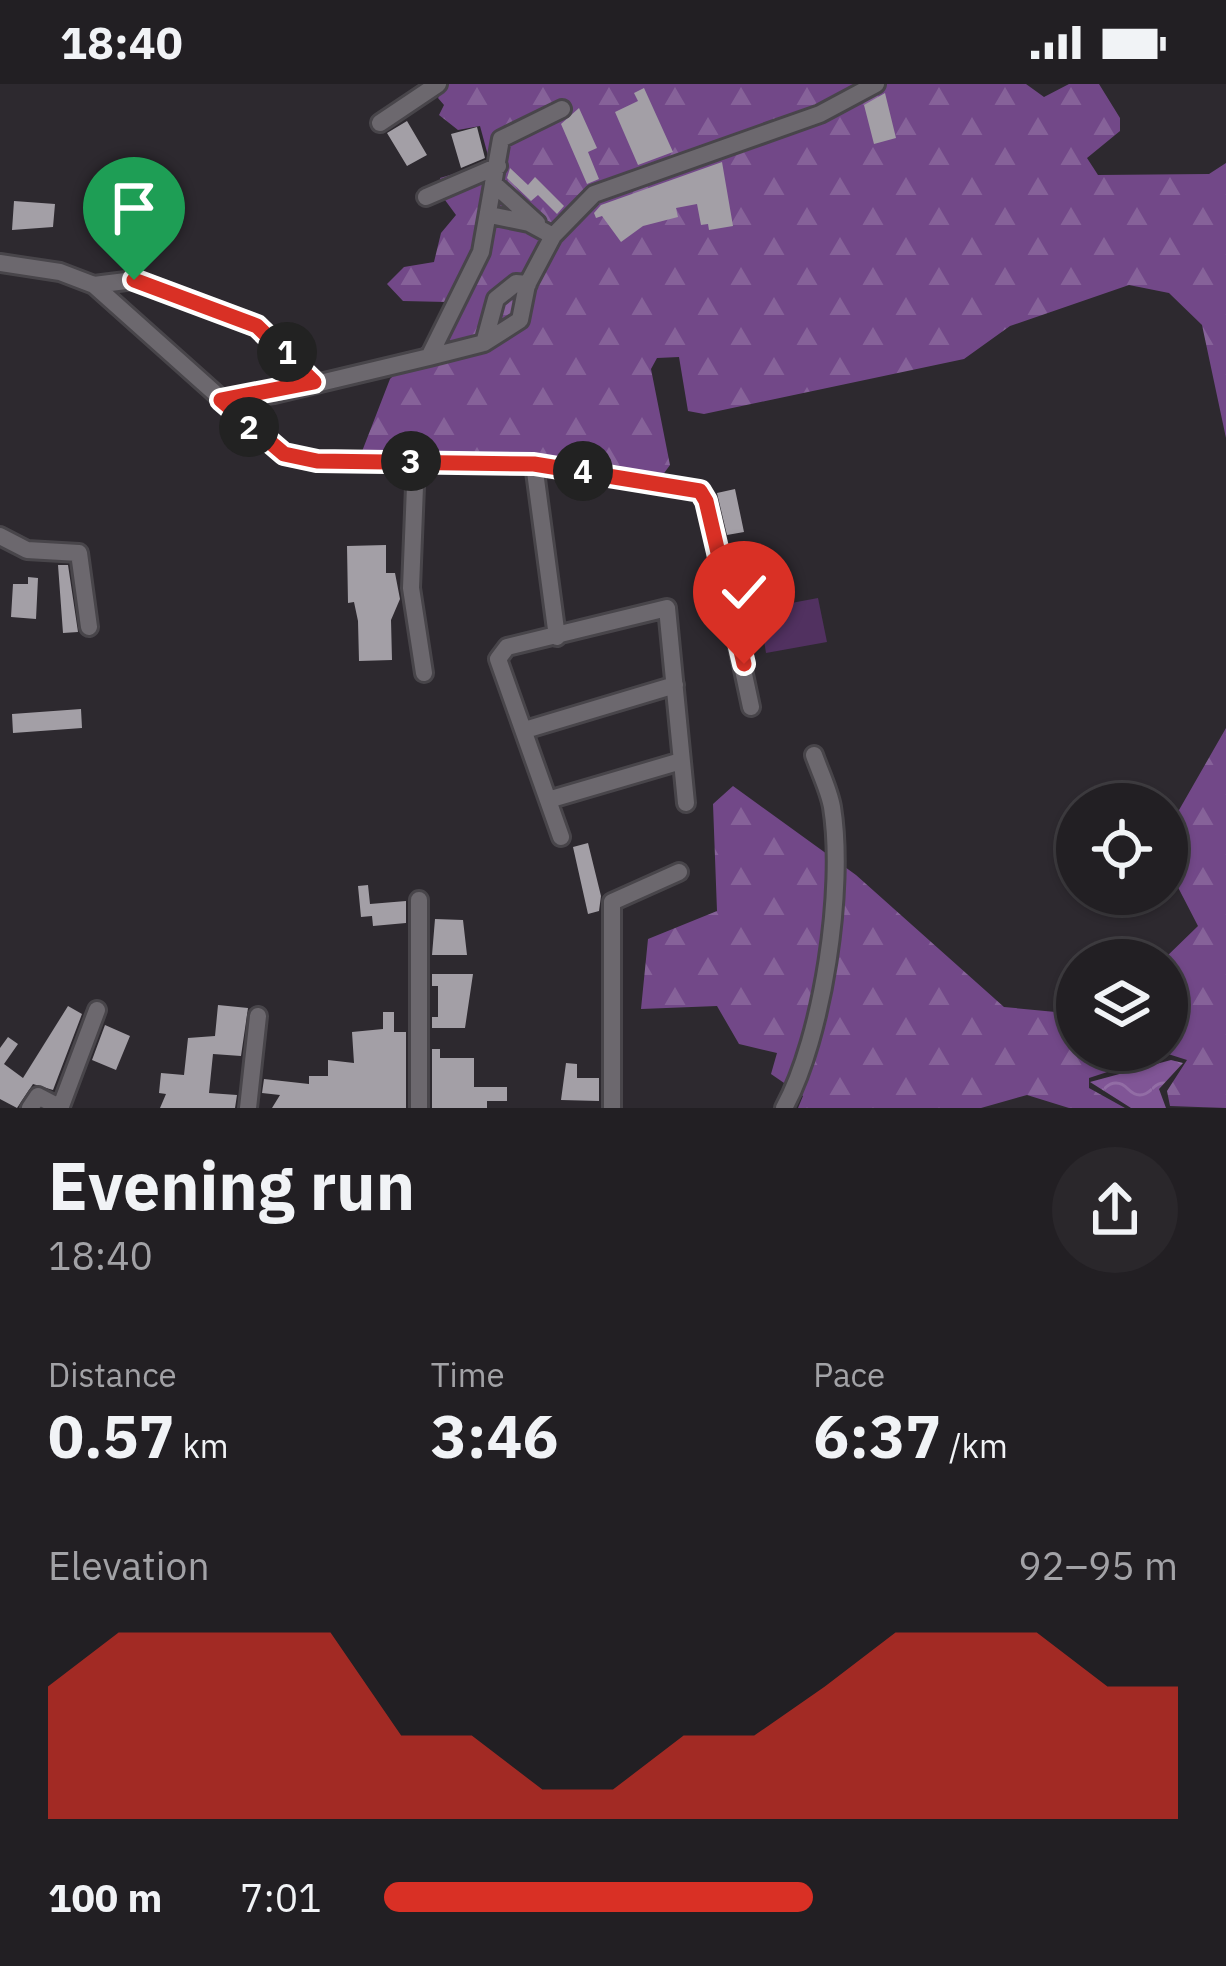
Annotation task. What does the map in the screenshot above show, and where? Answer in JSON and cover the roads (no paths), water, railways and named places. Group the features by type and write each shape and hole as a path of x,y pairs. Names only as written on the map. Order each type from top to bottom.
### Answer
{"street":[{"path":"380,123 438,84"},
{"path":"221,400 484,343 520,320 548,232 609,185 820,114 876,84"},
{"path":"429,357 467,289 490,215 501,139 562,109"},
{"path":"496,174 548,232"},
{"path":"426,197 496,174"},
{"path":"490,215 548,232"},
{"path":"0,263 60,272 94,285 284,454 317,461 534,464 700,491 752,707"},
{"path":"94,285 134,280 257,326 314,382"},
{"path":"484,343 493,305 516,283 528,284"},
{"path":"467,289 493,305"},
{"path":"416,461 411,588 424,673"},
{"path":"534,464 557,637"},
{"path":"0,536 27,550 79,553 89,627"},
{"path":"561,837 499,652 667,608 686,803"},
{"path":"524,730 675,685"},
{"path":"784,1108 815,1023 831,903 832,802 814,755"},
{"path":"548,800 681,761"},
{"path":"612,1108 611,902 679,872"},
{"path":"418,900 418,1108"},
{"path":"31,1108 38,1096 61,1107 97,1010"},
{"path":"248,1108 258,1016"}],"water":[{"path":"1130,1071 1176,1071 1159,1089 1166,1108 1131,1108 1090,1082"}]}
